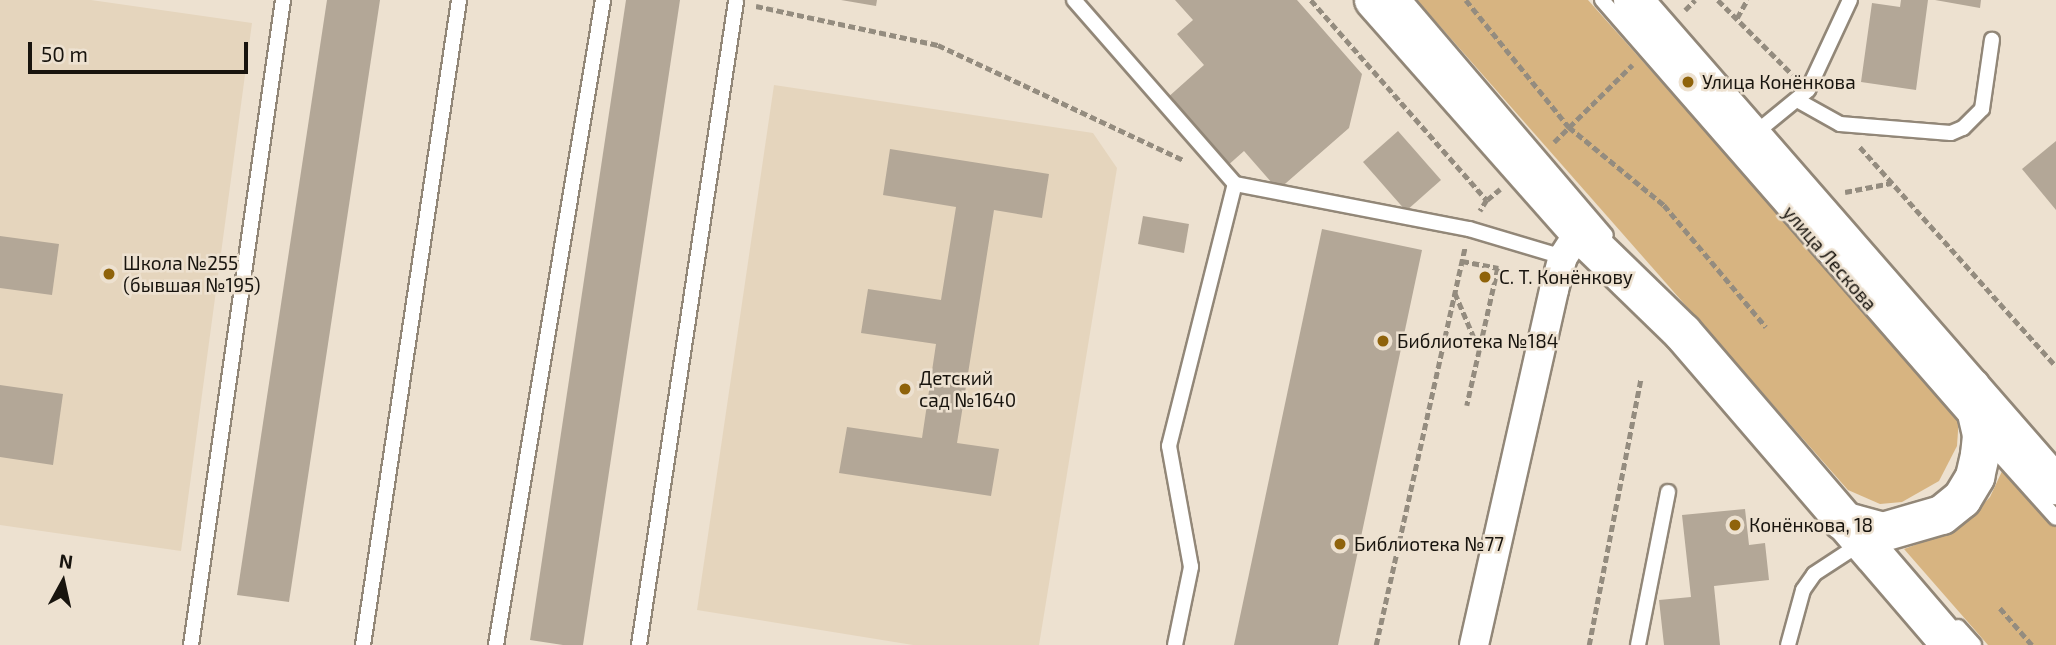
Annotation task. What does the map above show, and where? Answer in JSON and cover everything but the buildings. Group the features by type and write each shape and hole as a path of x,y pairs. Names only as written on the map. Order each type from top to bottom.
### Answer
{"main road":[{"path":"1374,0 1571,244 1682,332 1852,532 1949,629"},
{"name":"улица Лескова","path":"1633,0 2056,485"},
{"path":"1852,532 1884,532 1942,515 1962,499 1975,477 1982,435 1971,385"}],"street":[{"path":"1474,645 1571,244"}],"lane":[{"path":"191,645 283,0"},
{"path":"363,645 459,0"},
{"path":"496,645 603,0"},
{"path":"1074,0 1235,184 1469,229 1571,244"},
{"path":"1405,0 1580,202 1682,332"},
{"name":"улица Лескова","path":"1602,0 2056,518"},
{"path":"1752,136 1803,95 1850,0"},
{"path":"639,645 736,1"},
{"path":"1803,95 1840,124 1951,133 1963,128 1982,109 1992,40"},
{"path":"1175,645 1191,567 1169,446 1235,184"},
{"path":"1638,645 1668,492"},
{"path":"1788,645 1803,590 1852,532 1900,561 1928,593"},
{"path":"1949,629 1974,645"}],"path":[{"path":"1311,0 1487,200 1469,229 1376,645"},
{"path":"1466,0 1569,127 1664,205 1766,327"},
{"path":"1681,13 1695,0"},
{"path":"1718,0 1737,18 1803,95"},
{"path":"1737,18 1747,0"},
{"path":"736,1 939,45 1185,161"},
{"path":"1548,148 1642,55"},
{"path":"1840,124 2056,366"},
{"path":"1834,194 1892,183"},
{"path":"1462,261 1497,268 1467,407"},
{"path":"1455,291 1479,350"},
{"path":"1589,645 1641,378"},
{"path":"2000,608 2032,645"}],"shaded area":[{"name":"Школа №255 (бывшая №195)","path":"0,0 91,0 252,23 181,551 0,525"},
{"path":"1417,0 1588,0 1959,416 1957,446 1939,481 1902,502 1880,504 1848,490"},
{"name":"Детский сад №1640","path":"774,85 1093,133 1117,168 1039,645 913,645 697,610"},
{"path":"2003,469 2056,527 2056,645 1988,645 1904,549 1953,531 1972,516 1990,497"}],"place":[{"name":"Улица Конёнкова","path":"1688,82"},
{"name":"Школа №255 (бывшая №195)","path":"109,274"},
{"name":"С. Т. Конёнкову","path":"1485,277"},
{"name":"Библиотека №184","path":"1383,341"},
{"name":"Детский сад №1640","path":"905,389"},
{"name":"Конёнкова, 18","path":"1735,525"},
{"name":"Библиотека №77","path":"1340,544"}]}
